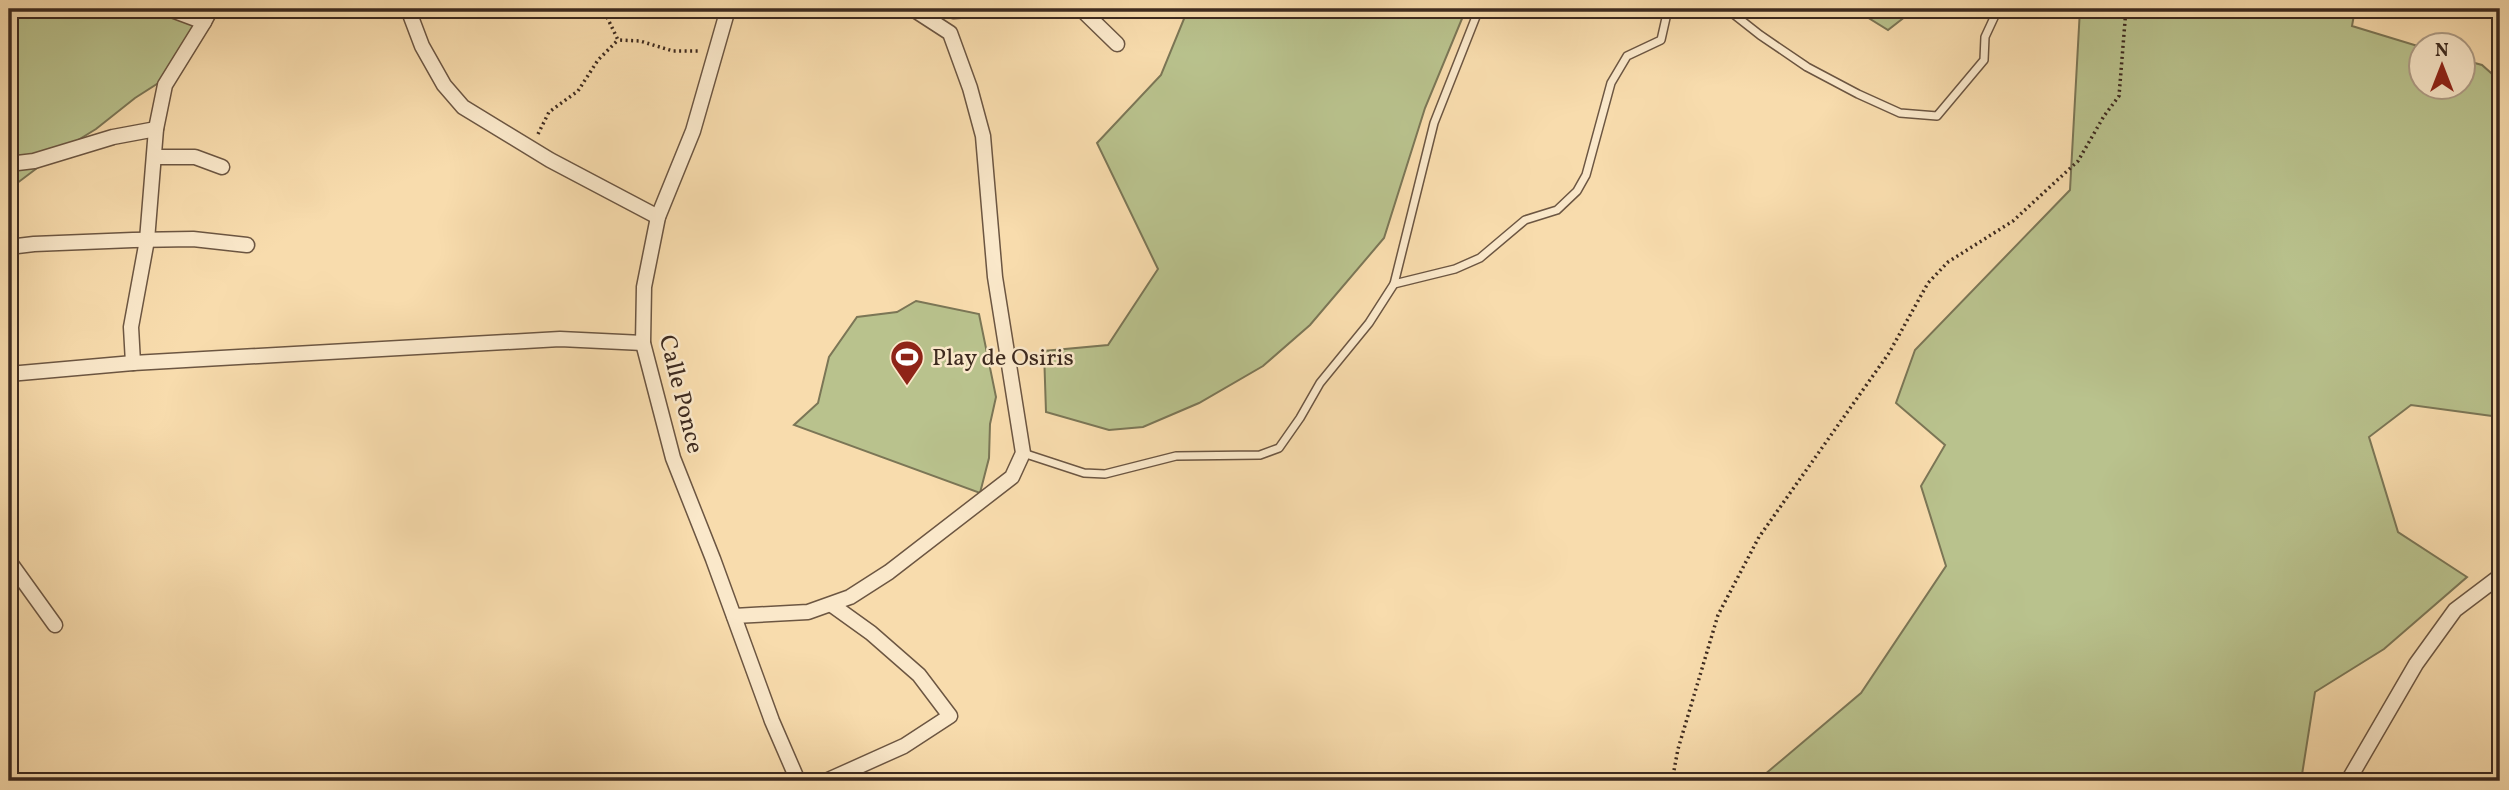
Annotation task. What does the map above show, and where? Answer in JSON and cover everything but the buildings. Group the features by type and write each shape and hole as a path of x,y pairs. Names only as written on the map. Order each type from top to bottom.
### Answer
{"street":[{"path":"133,363 131,327 147,240 156,129 165,85 208,15 169,9"},
{"path":"408,9 422,46 444,85 463,107 530,148 658,217"},
{"name":"Calle Ponce","path":"728,9 693,131 658,217 644,286 643,343 673,458 772,721 798,781"},
{"path":"951,9 984,9"},
{"path":"1081,9 1117,44"},
{"path":"734,616 808,612 850,597 888,572 1012,477 1023,453 995,277 983,136 970,88 950,33 919,10"},
{"path":"9,164 34,161 113,137 156,129"},
{"path":"155,157 195,157 222,167"},
{"path":"9,247 57,242 193,239 247,245"},
{"path":"9,374 133,363 560,340 643,343"},
{"path":"9,561 55,625"},
{"path":"2348,781 2416,664 2455,610 2500,576"},
{"path":"826,781 904,746 950,716 919,675 871,633 832,605"}],"lane":[{"path":"1023,453 1084,472 1105,474 1176,457 1260,455 1279,448 1320,383 1370,323 1394,284 1434,123 1479,9"},
{"path":"1394,284 1455,269 1480,258 1525,220 1557,210 1577,191 1586,175 1611,83 1627,56 1661,40 1668,9"},
{"path":"1727,9 1807,67 1858,94 1900,113 1937,116 1984,60 1985,37 1997,9"}],"path":[{"path":"600,9 605,13 618,40"},
{"path":"1672,781 1678,749 1718,615 1759,537 1889,352 1928,283 1948,262 2012,221 2078,162 2104,116 2119,96 2126,9"},
{"path":"530,148 549,112 578,91 598,61 618,40 640,41 673,51 716,50"}],"green space":[{"path":"9,9 212,9 174,73 9,187"},
{"path":"1188,9 1466,9 1425,108 1384,238 1310,325 1263,366 1199,403 1143,427 1109,430 1046,412 1044,351 1108,345 1158,269 1097,143 1161,75"},
{"path":"1854,9 1915,9 1888,30"},
{"path":"2080,9 2355,9 2352,26 2408,43 2408,102 2478,102 2478,64 2500,81 2500,420 2492,416 2411,405 2369,437 2398,532 2467,577 2384,649 2315,692 2301,781 1757,781 1861,693 1946,566 1921,486 1945,445 1896,403 1915,350 2070,190"},
{"name":"Play de Osiris","path":"916,301 979,314 996,397 990,424 989,458 980,493 794,425 818,403 829,357 857,317 897,312"}],"place":[{"name":"Play de Osiris","path":"907,387"}]}
